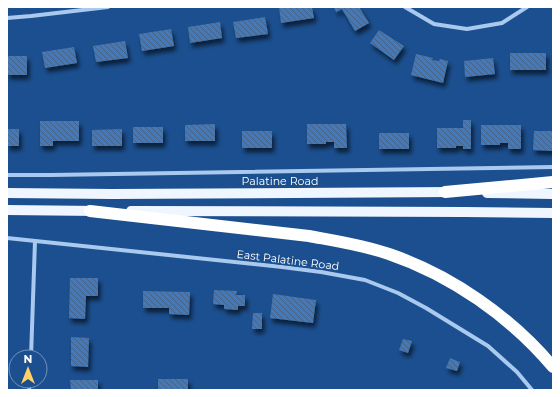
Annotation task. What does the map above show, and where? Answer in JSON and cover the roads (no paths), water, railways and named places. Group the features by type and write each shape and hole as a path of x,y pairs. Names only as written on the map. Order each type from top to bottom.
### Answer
{"highway":[{"path":"445,192 553,182"},
{"path":"90,211 309,236 358,245 390,254 442,278 486,304 512,325 541,352 553,367"}],"main road":[{"name":"Palatine Road","path":"7,193 120,194 445,192 553,194"},
{"path":"7,210 553,213"}],"street":[{"path":"7,18 108,7"},
{"path":"405,7 434,24 467,29 502,22 527,7"},
{"path":"7,175 553,167"},
{"name":"East Palatine Road","path":"7,238 282,267 365,280 398,293 426,308 488,346 516,372 532,390"},
{"path":"31,349 35,240"}]}
